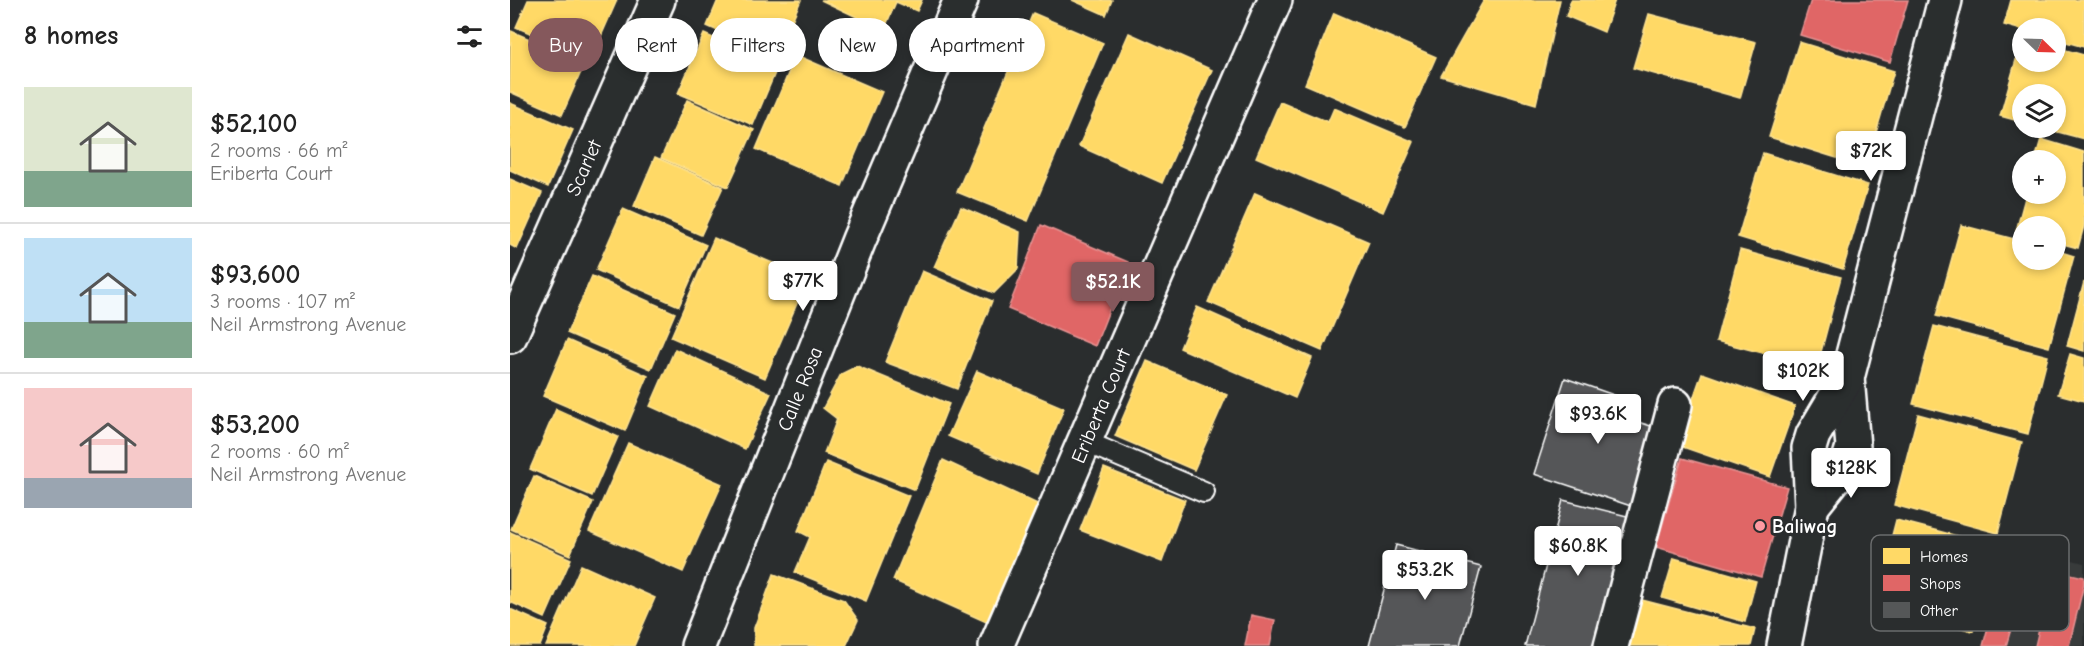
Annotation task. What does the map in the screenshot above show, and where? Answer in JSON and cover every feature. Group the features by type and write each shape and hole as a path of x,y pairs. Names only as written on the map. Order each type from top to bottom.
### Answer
{"street":[{"name":"Scarlet","path":"510,336 657,0"},
{"name":"Calle Rosa","path":"698,646 859,240 961,0"},
{"name":"Eriberta Court","path":"996,646 1275,0"},
{"path":"1784,646 1812,506 1849,460 1852,447 1847,378 1945,0"},
{"path":"1611,646 1675,405"}],"lane":[{"path":"1086,442 1204,492"}],"shaded area":[{"path":"2069,559 2084,563 2084,646 1984,646 1989,631 2069,631"}],"building: Homes":[{"path":"528,0 617,0 603,32 603,18 528,18 528,32 516,27"},
{"path":"718,0 801,0 793,18 710,18"},
{"path":"821,0 922,0 917,11 896,2 889,18 859,18"},
{"path":"1072,0 1112,0 1106,15"},
{"path":"1484,0 1560,0 1536,104 1441,76"},
{"path":"1571,0 1615,0 1604,32 1566,16"},
{"path":"2011,0 2084,0 2084,47 2066,42 2066,18 2012,18 2012,27 2004,25"},
{"path":"1033,13 1045,18 1031,18"},
{"path":"1334,13 1436,57 1405,127 1305,84"},
{"path":"1649,14 1756,42 1740,98 1633,68"},
{"path":"1045,18 1103,43 1028,221 957,192 1008,72 1045,72"},
{"path":"511,31 528,38 528,72 581,72 562,115 510,92"},
{"path":"1129,33 1212,70 1162,183 1079,146"},
{"path":"704,34 710,37 710,72 775,72 753,125 678,93 687,72 698,72 698,48"},
{"path":"1799,42 1894,71 1866,167 1769,137"},
{"path":"2066,50 2084,55 2084,139 2066,134 2066,84 2012,84 2012,119 2000,116 2013,72 2066,72"},
{"path":"806,59 818,64 818,72 836,72 882,92 842,186 756,149 789,72 806,72"},
{"path":"687,100 754,130 728,187 661,158"},
{"path":"1280,102 1328,122 1334,108 1414,142 1383,212 1256,157"},
{"path":"510,103 573,130 548,187 510,170"},
{"path":"2041,139 2084,152 2084,226 2078,248 2066,245 2066,216 2020,216 2023,204 2066,204 2066,150 2038,150"},
{"path":"1763,153 1868,185 1843,269 1738,237"},
{"path":"655,157 723,187 701,235 634,206"},
{"path":"510,179 542,193 517,249 510,245"},
{"path":"1255,193 1369,242 1322,351 1208,302"},
{"path":"961,207 1020,232 1018,269 994,293 934,267"},
{"path":"623,209 706,245 679,306 596,270"},
{"path":"1961,225 2012,238 2012,270 2066,270 2066,253 2074,256 2049,347 1936,316"},
{"path":"714,238 808,278 765,378 671,337"},
{"path":"1740,250 1841,277 1817,367 1716,341"},
{"path":"922,271 992,301 957,389 885,362"},
{"path":"592,276 675,313 651,369 567,333"},
{"path":"2084,282 2084,351 2067,346"},
{"path":"1197,307 1312,358 1295,398 1180,348"},
{"path":"1934,326 2048,356 2028,434 1913,404"},
{"path":"567,340 648,376 625,431 543,396"},
{"path":"675,349 771,393 745,449 650,406"},
{"path":"2070,354 2084,358 2084,401 2058,394"},
{"path":"1147,361 1227,395 1194,470 1115,436"},
{"path":"857,366 949,404 915,490 824,453 837,419 823,408 841,374"},
{"path":"977,371 1064,408 1037,474 948,436"},
{"path":"1702,373 1795,406 1770,477 1677,445"},
{"path":"556,409 618,437 592,496 530,469"},
{"path":"1918,414 2022,442 1998,533 1894,505"},
{"path":"628,443 722,484 683,572 589,531"},
{"path":"943,460 1042,506 991,624 893,580"},
{"path":"826,462 909,496 866,601 795,572 810,537 798,531"},
{"path":"1104,468 1185,500 1162,562 1080,530"},
{"path":"534,476 593,502 570,555 511,529"},
{"path":"1896,520 1954,535 1892,535"},
{"path":"510,532 571,559 545,618 510,602"},
{"path":"1674,558 1756,581 1745,622 1662,598"},
{"path":"581,565 655,598 634,646 546,646"},
{"path":"774,574 844,600 858,620 846,646 754,646 754,628"},
{"path":"1642,600 1755,629 1751,646 1630,646"},
{"path":"510,609 548,626 540,646 510,646"}],"building: Shops":[{"path":"1811,0 1908,0 1890,62 1800,35"},
{"path":"1041,225 1128,262 1095,346 1008,309"},
{"path":"1682,458 1787,487 1761,577 1656,547"},
{"path":"2069,574 2084,577 2069,646 2035,646 2039,631 2069,631"},
{"path":"1251,615 1275,620 1270,646 1245,646"},
{"path":"1987,631 2010,631 2006,646 1983,646"}],"building: Other":[{"path":"1565,378 1631,401 1626,418 1663,430 1637,508 1534,474"},
{"path":"1563,500 1631,517 1598,646 1525,646"},
{"path":"1396,545 1481,567 1460,646 1369,646"}],"place":[{"name":"Baliwag","path":"1760,526"}]}
